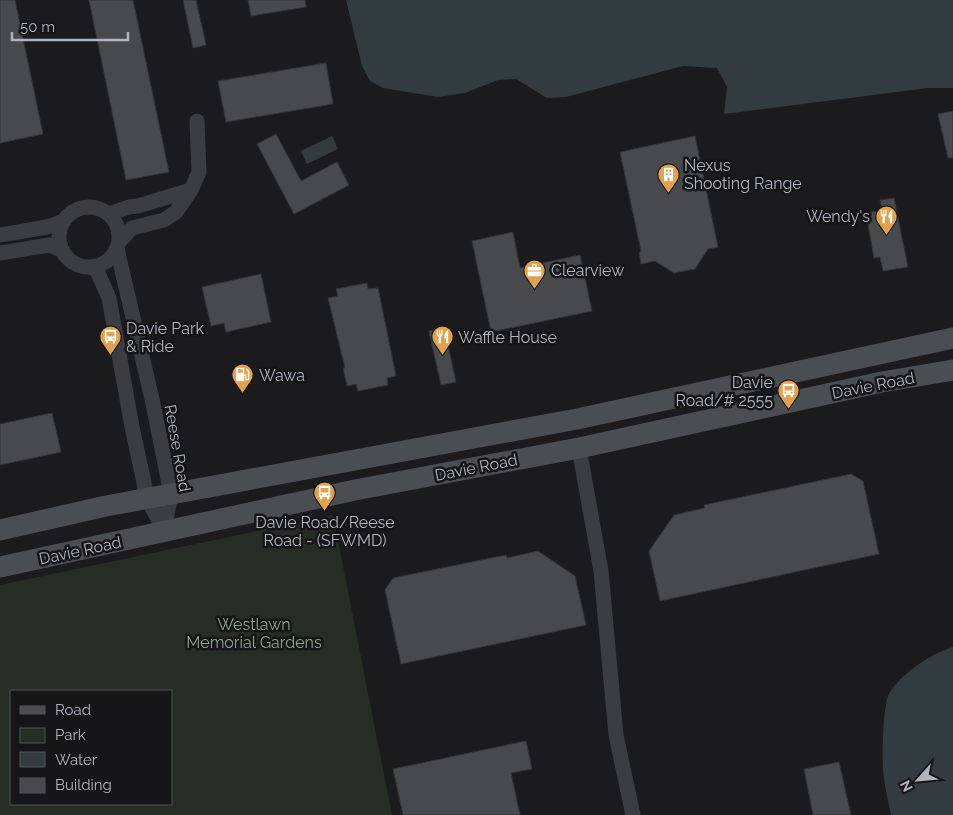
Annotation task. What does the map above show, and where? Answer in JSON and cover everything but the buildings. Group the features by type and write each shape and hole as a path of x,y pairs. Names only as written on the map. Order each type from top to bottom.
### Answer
{"main road":[{"name":"Davie Road","path":"0,530 148,498 577,419 953,338"},
{"name":"Davie Road","path":"0,567 355,490 579,448 882,382 953,370"}],"street":[{"path":"118,246 117,227 109,214 102,210 85,208 70,214 64,221 59,235 62,250 68,258 75,263 93,267 107,261 132,228 164,220 176,212 191,190 199,172 197,121"},
{"path":"109,214 191,190"},
{"path":"0,235 46,227 64,221"},
{"path":"0,253 48,245 62,250"},
{"name":"Reese Road","path":"118,246 171,494 164,530"},
{"path":"93,267 98,273 109,298 132,427 148,498 164,530"},
{"path":"579,448 601,571 616,735 633,815"}],"green space":[{"name":"Westlawn Memorial Gardens","path":"333,515 392,815 0,815 0,585"}],"water":[{"path":"346,0 953,0 953,88 928,88 724,114 727,87 717,68 683,66 566,97 547,98 516,79 498,80 465,93 438,97 383,88 370,81 362,66"},
{"path":"332,136 338,149 307,164 301,151"},
{"path":"953,647 953,815 891,815 884,781 883,763 884,719 889,694 894,686 917,665"}],"place":[{"name":"Nexus Shooting Range","path":"668,193"},
{"name":"Wendy's","path":"886,235"},
{"name":"Clearview","path":"535,289"},
{"name":"Davie Park & Ride","path":"110,356"},
{"name":"Waffle House","path":"442,356"},
{"name":"Wawa","path":"243,394"},
{"name":"Davie Road/# 2555","path":"789,410"},
{"name":"Davie Road/Reese Road - (SFWMD)","path":"325,512"}]}
